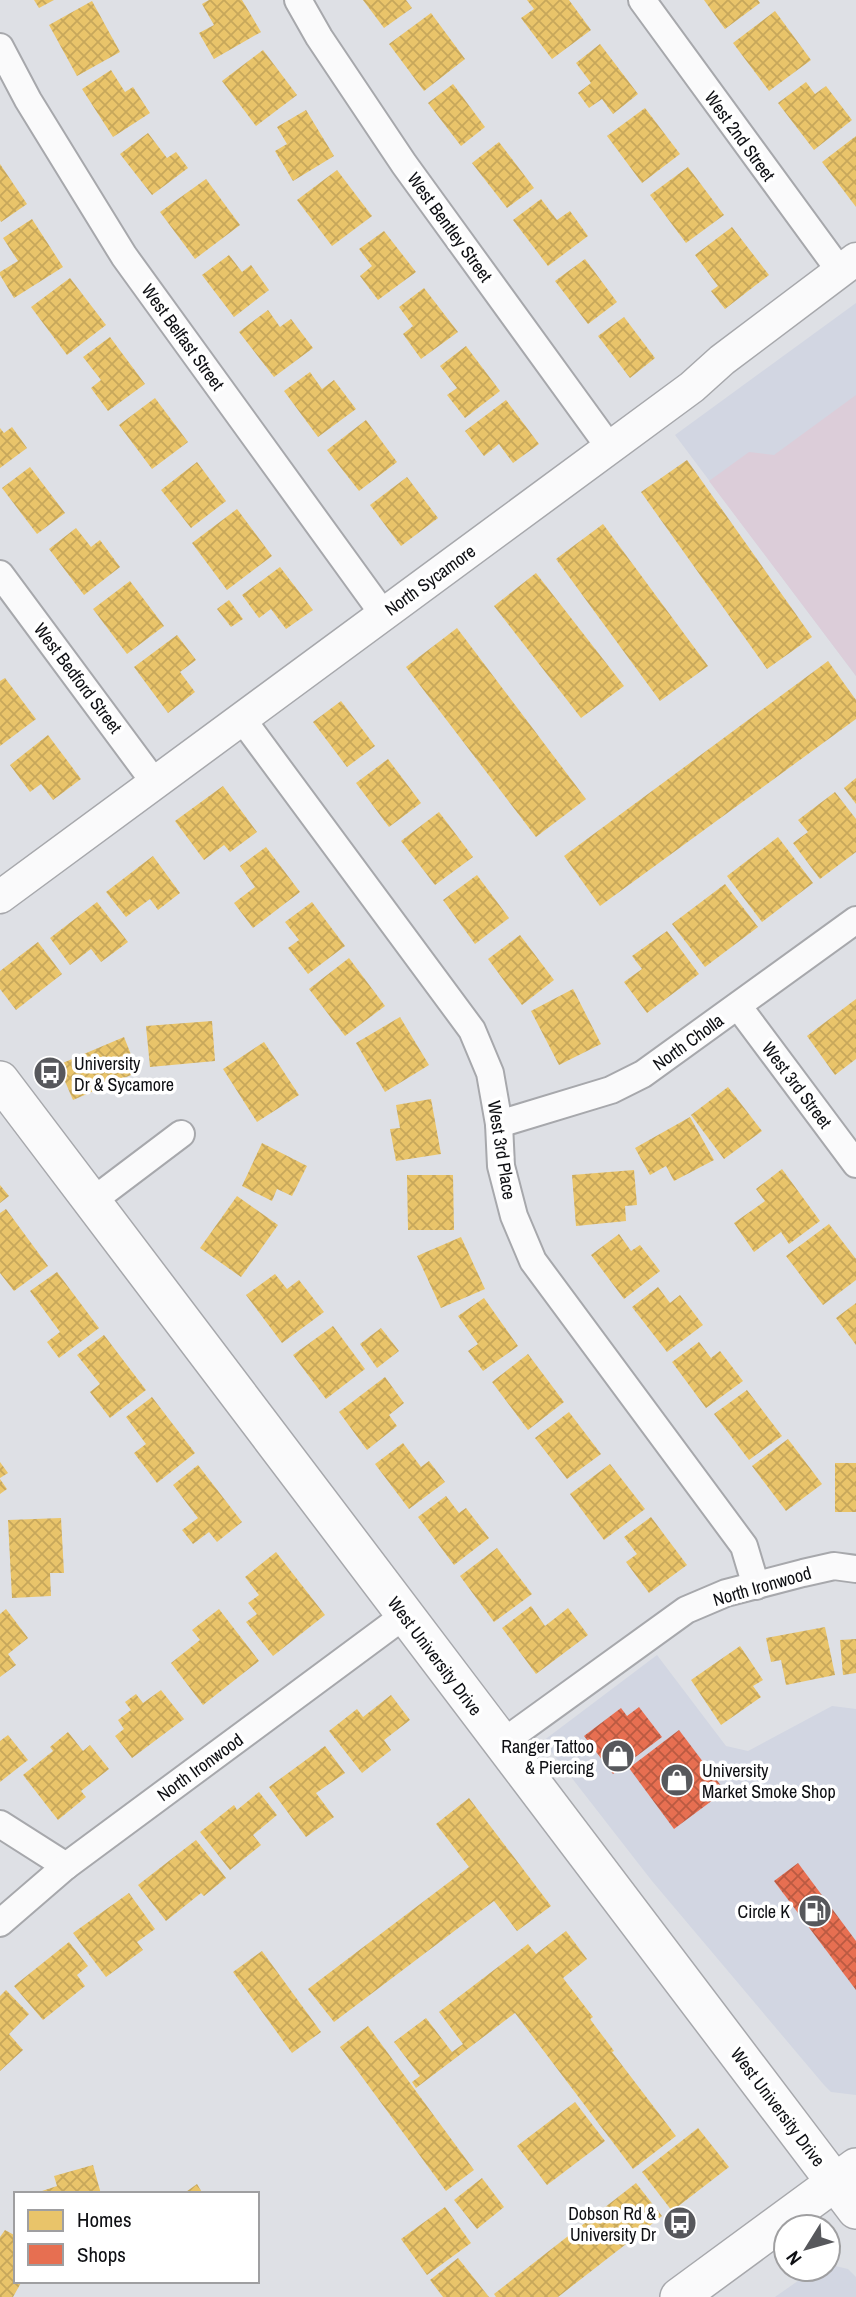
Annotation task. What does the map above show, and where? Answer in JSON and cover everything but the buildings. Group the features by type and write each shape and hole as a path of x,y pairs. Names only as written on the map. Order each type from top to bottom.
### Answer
{"main road":[{"name":"West University Drive","path":"0,1080 502,1743 849,2186"},
{"path":"679,2297 849,2186"}],"street":[{"name":"West Bentley Street","path":"298,0 319,37 404,164 610,447"},
{"name":"West 2nd Street","path":"642,0 848,265"},
{"name":"West Belfast Street","path":"0,47 28,100 124,256 384,615"},
{"name":"North Sycamore","path":"0,897 692,387 722,360 848,265"},
{"name":"West Bedford Street","path":"0,574 155,783"},
{"name":"West 3rd Place","path":"242,719 472,1030 489,1073 499,1124 502,1166 514,1216 533,1261 744,1546 755,1586"},
{"name":"North Cholla","path":"499,1124 611,1090 643,1074 856,919"},
{"name":"West 3rd Street","path":"738,1006 856,1164"},
{"path":"91,1202 181,1134"},
{"name":"North Ironwood","path":"502,1743 686,1610 726,1593 834,1566 856,1569"},
{"name":"North Ironwood","path":"0,1923 66,1866 405,1615"},
{"path":"0,1824 66,1866"}],"shaded area":[{"path":"856,303 856,676 675,435"},
{"path":"856,395 856,676 709,481 749,452 774,455"},
{"path":"657,1655 726,1746 748,1751 832,1706 856,1709 856,2095 831,2092 824,2085 652,1881 543,1741"},
{"path":"842,2268 848,2269 856,2277 856,2297 775,2297 795,2283 842,2283"}],"place":[{"name":"University Dr & Sycamore","path":"50,1073"},
{"name":"Ranger Tattoo & Piercing","path":"618,1756"},
{"name":"University Market Smoke Shop","path":"677,1780"},
{"name":"Circle K","path":"815,1911"},
{"name":"Dobson Rd & University Dr","path":"680,2223"}]}
